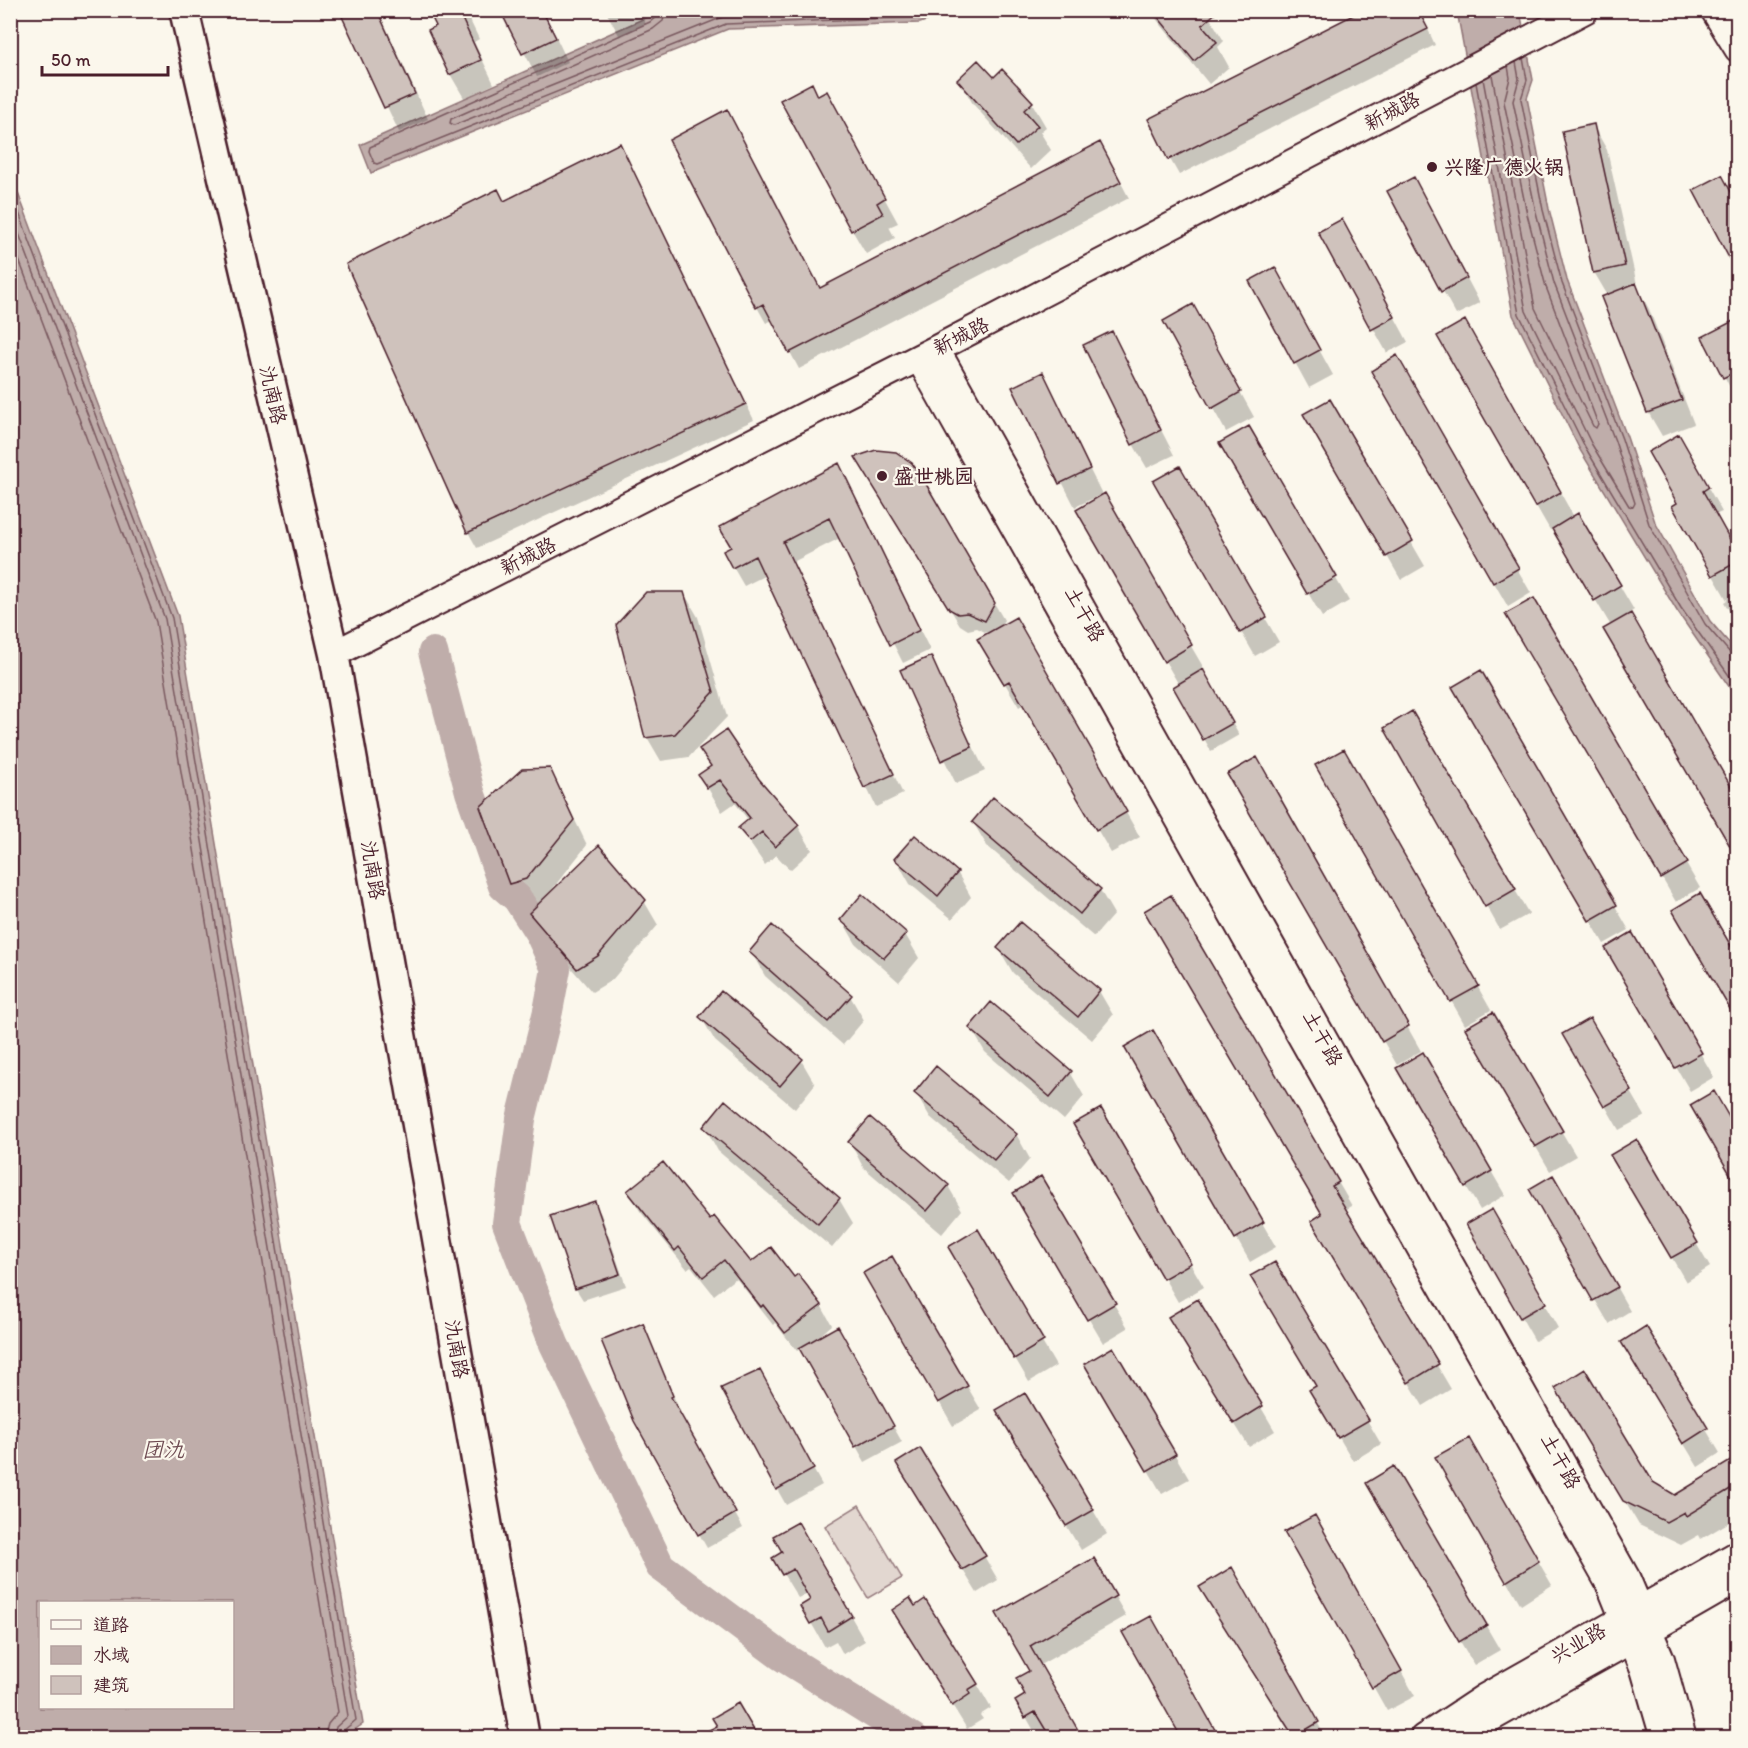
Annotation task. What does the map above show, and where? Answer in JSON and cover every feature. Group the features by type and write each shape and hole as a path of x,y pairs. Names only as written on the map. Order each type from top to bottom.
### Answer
{"main road":[{"name":"氿南路","path":"184,10 334,654 525,1737"}],"street":[{"name":"新城路","path":"334,654 928,354 1585,10"},
{"path":"1714,10 1737,49"},
{"name":"土干路","path":"928,354 1604,1575 1661,1659 1683,1737"},
{"name":"兴业路","path":"1456,1737 1637,1624 1737,1554"},
{"name":"兴业路","path":"1423,1737 1485,1697 1737,1579"},
{"name":"土干路","path":"1637,1624 1664,1737"}],"shaded area":[{"path":"859,1505 902,1578 868,1598 825,1526"}],"water":[{"path":"655,11 956,11 920,23 728,29 371,173 360,145 647,17"},
{"path":"1457,11 1520,11 1533,80 1527,98 1549,209 1567,280 1627,437 1655,522 1710,621 1737,652 1737,698 1677,611 1580,450 1513,315"},
{"name":"团氿","path":"10,172 178,616 363,1724 344,1737 11,1737"}],"building":[{"path":"339,10 377,10 415,94 384,108"},
{"path":"428,10 458,10 481,60 449,75 428,30 436,26"},
{"path":"500,10 542,10 556,38 522,54"},
{"path":"1152,10 1219,10 1202,25 1217,42 1194,61"},
{"path":"1363,10 1418,10 1428,29 1168,160 1148,119"},
{"path":"978,60 994,77 1002,69 1033,102 1024,110 1038,126 1016,145 957,80"},
{"path":"812,83 818,96 827,91 885,198 877,203 883,214 851,231 780,100"},
{"path":"727,109 820,288 1100,142 1121,182 789,353 763,304 756,308 669,140"},
{"path":"1594,124 1625,266 1593,273 1562,131"},
{"path":"620,143 746,404 467,533 346,264 498,189 504,201"},
{"path":"1722,175 1737,203 1737,273 1693,190"},
{"path":"1414,177 1467,278 1441,292 1387,191"},
{"path":"1342,219 1395,317 1371,330 1318,232"},
{"path":"1275,267 1320,350 1294,364 1249,281"},
{"path":"1636,283 1682,400 1647,413 1601,297"},
{"path":"1193,304 1241,392 1211,409 1163,321"},
{"path":"1737,319 1737,371 1723,378 1702,337"},
{"path":"1465,320 1561,492 1535,507 1437,336"},
{"path":"1112,331 1161,430 1132,445 1083,345"},
{"path":"1397,355 1519,568 1493,583 1371,371"},
{"path":"1043,372 1090,469 1059,484 1012,387"},
{"path":"1330,399 1413,541 1386,557 1303,414"},
{"path":"1249,426 1337,577 1307,594 1219,443"},
{"path":"1679,434 1709,487 1703,491 1737,552 1737,562 1712,576 1672,506 1677,503 1648,452"},
{"path":"876,450 896,452 912,463 926,484 995,603 985,621 967,613 958,614 949,609 855,457"},
{"path":"839,463 920,630 890,645 829,518 783,542 894,774 864,788 755,556 732,568 723,551 731,547 719,527"},
{"path":"1180,466 1267,617 1240,633 1153,481"},
{"path":"1105,493 1192,645 1164,662 1076,510"},
{"path":"1578,513 1621,585 1594,601 1552,529"},
{"path":"646,592 684,592 714,692 675,734 645,738 616,625"},
{"path":"1534,598 1688,863 1661,879 1505,614"},
{"path":"1631,613 1737,797 1737,858 1603,629"},
{"path":"1016,617 1127,812 1096,830 1009,681 1004,684 977,639"},
{"path":"931,656 972,747 941,761 900,670"},
{"path":"1203,669 1233,723 1203,740 1173,687"},
{"path":"1481,670 1617,905 1589,921 1452,687"},
{"path":"1412,711 1516,889 1485,907 1384,728"},
{"path":"726,730 759,779 799,825 775,847 762,832 750,842 738,828 750,818 720,780 707,788 698,775 711,766 699,749"},
{"path":"1344,749 1479,986 1450,1002 1315,765"},
{"path":"1257,757 1409,1026 1382,1042 1227,774"},
{"path":"550,768 574,820 526,879 509,884 480,807 522,769"},
{"path":"993,797 1101,889 1080,914 972,822"},
{"path":"915,835 958,872 938,896 894,859"},
{"path":"599,845 646,900 598,956 577,969 529,913"},
{"path":"1700,893 1737,956 1737,1021 1672,910"},
{"path":"862,894 907,933 884,958 840,920"},
{"path":"1171,895 1339,1182 1332,1186 1439,1364 1408,1383 1311,1221 1322,1214 1144,911"},
{"path":"1020,922 1100,990 1078,1017 997,948"},
{"path":"772,925 852,995 828,1022 749,952"},
{"path":"1632,932 1702,1053 1675,1068 1605,948"},
{"path":"721,991 803,1059 780,1086 699,1017"},
{"path":"991,1002 1072,1071 1050,1097 969,1028"},
{"path":"1493,1012 1563,1131 1535,1147 1465,1028"},
{"path":"1590,1018 1632,1091 1604,1107 1562,1034"},
{"path":"1153,1030 1264,1222 1235,1239 1124,1047"},
{"path":"1423,1052 1492,1171 1465,1187 1396,1068"},
{"path":"936,1066 1017,1134 994,1160 914,1093"},
{"path":"1714,1091 1737,1131 1737,1186 1690,1105"},
{"path":"725,1100 840,1198 818,1224 703,1127"},
{"path":"1101,1108 1191,1263 1163,1279 1073,1124"},
{"path":"870,1117 949,1185 927,1211 848,1142"},
{"path":"1637,1139 1698,1243 1671,1258 1610,1155"},
{"path":"663,1162 710,1220 714,1216 751,1262 771,1247 794,1277 798,1274 822,1305 785,1333 724,1260 703,1277 679,1247 675,1251 627,1191"},
{"path":"1553,1175 1618,1287 1593,1301 1529,1189"},
{"path":"1041,1176 1116,1303 1087,1320 1013,1193"},
{"path":"595,1201 620,1274 575,1289 550,1216"},
{"path":"1492,1209 1546,1303 1520,1318 1466,1224"},
{"path":"978,1229 1044,1341 1014,1359 948,1247"},
{"path":"892,1256 968,1386 938,1403 863,1273"},
{"path":"1275,1262 1369,1420 1338,1438 1309,1390 1316,1386 1250,1276"},
{"path":"1198,1299 1263,1406 1234,1424 1168,1317"},
{"path":"643,1323 673,1396 671,1397 736,1513 698,1535 634,1421 601,1340"},
{"path":"838,1326 894,1426 855,1447 799,1348"},
{"path":"1646,1326 1708,1428 1683,1444 1621,1342"},
{"path":"1113,1347 1176,1454 1147,1471 1084,1364"},
{"path":"1585,1369 1653,1482 1675,1495 1737,1457 1737,1485 1686,1516 1684,1512 1666,1522 1623,1501 1555,1388"},
{"path":"760,1370 814,1469 776,1490 721,1388"},
{"path":"1025,1393 1094,1510 1066,1526 996,1410"},
{"path":"1469,1438 1539,1561 1506,1582 1435,1457"},
{"path":"920,1448 986,1556 962,1570 896,1463"},
{"path":"1394,1466 1487,1625 1459,1642 1366,1483"},
{"path":"1315,1515 1402,1671 1372,1688 1284,1532"},
{"path":"798,1522 852,1616 828,1631 821,1618 810,1624 800,1606 810,1600 793,1569 782,1575 772,1558 782,1552 773,1536"},
{"path":"1094,1558 1116,1596 1030,1646 1082,1737 1050,1737 1035,1712 1025,1718 1015,1701 1025,1695 1016,1678 1029,1671 996,1613"},
{"path":"1232,1567 1319,1722 1294,1737 1199,1587"},
{"path":"910,1598 915,1606 925,1599 978,1684 968,1690 970,1694 952,1706 892,1610"},
{"path":"1151,1616 1219,1737 1181,1737 1122,1632"},
{"path":"738,1703 758,1737 696,1737 717,1726 712,1718"}],"waterway":[{"path":"433,652 470,792 503,886 517,898 540,934 556,969 521,1119 507,1223 554,1344 660,1566 780,1655 913,1738"}],"place":[{"name":"兴隆广德火锅","path":"1432,167"},
{"name":"盛世桃园","path":"882,476"}]}
